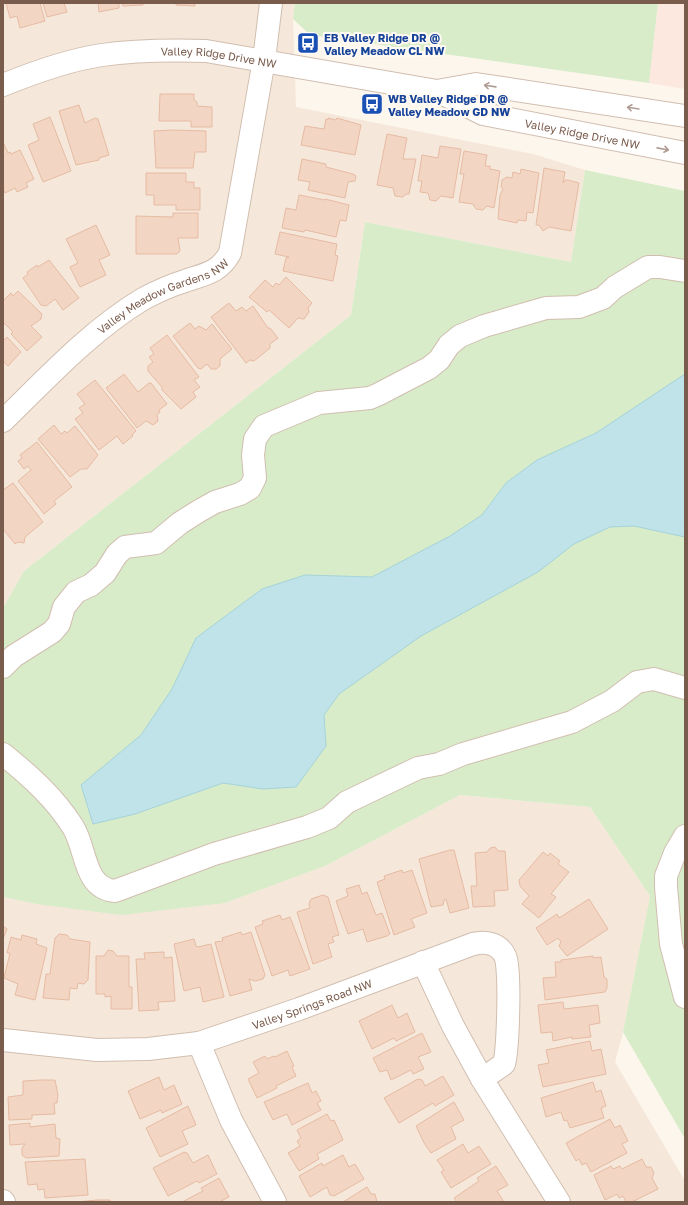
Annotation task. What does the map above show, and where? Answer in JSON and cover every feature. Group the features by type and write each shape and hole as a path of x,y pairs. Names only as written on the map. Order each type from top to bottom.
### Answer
{"street":[{"name":"Valley Meadow Gardens NW","path":"3,421 71,355 113,318 145,298 185,281 202,277 224,263 230,253 264,60 271,3"},
{"name":"Valley Ridge Drive NW","path":"3,85 57,66 102,55 170,50 206,51 437,91 483,114 685,153"},
{"name":"Valley Ridge Drive NW","path":"437,91 476,84 685,116"},
{"path":"3,667 14,656 52,632 59,624 64,607 76,592 91,585 105,572 117,554 124,547 156,543 199,511 215,502 240,494 250,488 255,478 253,455 255,439 264,426 319,403 370,398 379,394 429,368 439,360 449,345 460,336 484,326 546,308 579,307 603,298 615,287 648,267 660,266 685,271"},
{"path":"3,754 33,778 74,827 92,878 105,890 115,891 214,854 307,827 329,818 347,802 418,768 439,764 463,754 572,722 612,701 637,682 654,678 685,688"},
{"path":"685,836 666,876 671,944 685,997"},
{"name":"Valley Springs Road NW","path":"3,1040 97,1050 148,1049 199,1043 299,1009 480,942 494,945 505,956 507,964 507,1054 504,1064 482,1079"},
{"path":"423,962 453,1026 482,1079 559,1202"},
{"path":"199,1043 231,1120 275,1202"}],"shaded area":[{"path":"3,3 295,3 293,19 296,107 533,154 585,170 571,262 365,222 351,315 24,571 3,608"},
{"path":"658,3 685,3 685,89 649,83"},
{"path":"460,795 590,807 650,896 623,1032 615,1062 685,1181 685,1202 3,1202 3,897 36,904 225,903 325,866"}],"green space":[{"path":"295,3 658,3 649,83 310,35 293,19"},
{"path":"585,170 685,191 685,1139 623,1032 650,896 590,807 460,795 325,866 225,903 121,915 36,904 3,897 3,608 24,571 351,315 365,222 571,262"}],"water":[{"path":"685,374 685,537 634,526 610,527 574,544 538,572 421,636 339,694 324,715 326,746 296,787 263,789 223,783 135,814 93,824 81,785 141,735 172,689 196,638 262,589 305,575 372,577 450,536 482,515 506,483 537,460 596,433"}],"building":[{"path":"6,3 40,3 45,21 20,28 17,16 10,18"},
{"path":"43,3 64,3 67,12 47,17"},
{"path":"98,3 119,3 119,8 99,12"},
{"path":"122,3 143,3 143,5 123,6"},
{"path":"176,3 195,3 195,6 176,5"},
{"path":"160,94 194,94 194,100 197,102 197,106 212,107 212,127 191,127 191,121 159,121"},
{"path":"79,105 85,123 95,118 98,119 109,155 99,158 99,160 76,165 59,111"},
{"path":"50,117 71,171 43,182 28,145 39,140 33,124"},
{"path":"328,118 336,120 337,118 361,125 355,155 301,145 305,126 324,129 326,119 328,120"},
{"path":"154,131 206,131 206,152 195,152 193,168 156,168"},
{"path":"387,134 407,138 403,159 416,159 409,194 406,194 403,197 395,196 393,188 377,185"},
{"path":"3,142 8,153 10,152 11,154 20,150 34,179 26,183 28,187 17,192 15,188 5,193 3,188"},
{"path":"440,146 461,149 453,198 441,196 436,201 430,200 428,193 420,192 422,181 418,181 422,155 438,158"},
{"path":"464,151 487,155 485,166 490,166 490,169 500,171 494,208 487,206 483,210 476,209 473,204 459,202 464,174 460,174"},
{"path":"302,159 326,164 326,167 356,176 355,181 348,182 345,198 308,190 310,182 298,180"},
{"path":"544,168 565,172 563,183 565,180 568,180 579,183 571,231 549,227 543,231 539,225 536,225"},
{"path":"521,169 539,173 533,213 527,212 526,221 518,220 517,223 498,219 500,195 503,189 501,187 502,180 507,177 512,178 513,172 520,174"},
{"path":"146,173 186,173 186,182 194,182 194,188 200,188 200,210 176,210 176,205 154,205 154,195 146,195"},
{"path":"299,195 349,205 346,221 340,220 336,237 305,230 304,232 282,228 286,208 296,210"},
{"path":"173,213 198,213 198,238 178,238 180,251 177,254 136,254 136,216 173,217"},
{"path":"96,225 110,255 99,260 106,275 80,287 70,267 78,263 66,239"},
{"path":"280,232 337,244 335,255 338,256 333,281 283,271 286,258 289,257 275,254"},
{"path":"49,260 79,298 63,310 55,299 46,306 41,305 23,278 28,274 27,272 37,265 38,267"},
{"path":"286,277 312,303 308,308 309,312 304,319 298,318 289,328 269,310 267,312 249,297 265,280 273,287 276,283 279,285"},
{"path":"18,291 42,314 41,319 31,326 42,337 27,351 11,334 13,332 3,322 3,301 11,293 13,296"},
{"path":"229,303 236,311 242,307 246,311 253,306 268,328 270,328 278,338 270,344 270,348 254,361 250,360 246,363 211,317"},
{"path":"190,323 195,329 199,326 206,330 212,324 232,349 220,359 220,366 216,369 211,369 207,364 201,369 198,368 173,336"},
{"path":"167,335 199,377 194,380 200,387 193,392 196,397 181,409 162,390 162,387 148,371 148,366 153,362 149,357 154,354 150,348"},
{"path":"7,337 21,352 8,366 3,361 3,338 4,340"},
{"path":"124,374 138,392 151,383 167,404 159,410 160,412 157,415 158,421 153,425 146,421 137,428 106,388"},
{"path":"95,380 136,431 132,435 133,436 123,444 117,436 99,450 75,419 83,413 79,408 85,404 77,394"},
{"path":"54,425 61,434 65,431 67,433 75,426 98,455 87,469 81,469 70,477 38,439"},
{"path":"37,442 72,487 54,501 56,504 44,514 18,481 31,470 28,466 24,469 18,461 22,458 20,455"},
{"path":"13,483 43,522 25,537 24,543 18,542 15,544 3,529 3,490"},
{"path":"495,847 498,851 505,851 508,890 494,891 495,906 473,907 471,886 477,886 475,853 487,852 490,848"},
{"path":"454,850 469,908 450,913 446,899 444,900 443,905 431,907 419,859"},
{"path":"543,852 548,856 550,853 560,861 558,864 569,872 551,894 556,897 539,918 522,904 529,896 520,886 519,880"},
{"path":"402,870 403,873 412,870 427,913 411,919 415,927 394,935 377,882 385,879 384,876"},
{"path":"359,885 362,894 367,892 376,915 382,913 390,934 387,936 367,942 363,929 348,934 336,901 348,896 346,889"},
{"path":"323,895 328,897 339,935 332,937 334,942 328,944 332,957 313,964 297,912 310,908 309,904 311,899"},
{"path":"589,899 608,929 567,956 559,946 561,942 558,938 547,945 536,928 557,914 559,918"},
{"path":"280,915 282,920 290,917 310,969 290,976 288,970 272,976 255,927 263,924 262,921"},
{"path":"3,926 7,929 3,939"},
{"path":"241,932 242,935 251,932 265,975 263,979 255,981 249,979 252,990 230,996 215,942 223,941 222,938"},
{"path":"59,934 67,935 70,939 90,942 88,980 84,984 78,983 77,989 70,988 69,1000 43,998 46,974 50,974 55,938"},
{"path":"22,935 37,939 36,944 47,948 35,1000 15,995 18,984 4,978 10,953 7,953 11,937 21,940"},
{"path":"194,939 196,946 198,947 211,944 224,997 203,1002 200,987 184,991 174,944"},
{"path":"108,950 113,951 117,956 129,956 129,987 132,987 132,1009 111,1009 111,996 105,997 105,994 96,994 96,956 104,956"},
{"path":"164,952 164,958 172,957 175,1001 158,1002 159,1010 139,1011 136,959 145,959 144,953"},
{"path":"593,956 593,958 601,957 604,977 607,979 607,988 605,992 545,1000 543,978 556,977 555,962"},
{"path":"563,1002 564,1009 598,1005 600,1023 589,1025 591,1037 572,1039 572,1037 553,1041 552,1032 541,1033 538,1005"},
{"path":"392,1005 398,1018 407,1013 415,1032 396,1041 394,1038 372,1049 359,1021"},
{"path":"422,1033 431,1052 418,1057 424,1069 413,1074 411,1070 391,1080 387,1070 380,1072 373,1058"},
{"path":"590,1041 592,1051 601,1049 606,1074 543,1087 538,1065 549,1063 546,1050"},
{"path":"287,1051 294,1066 292,1067 296,1076 257,1098 248,1079 259,1073 253,1062 265,1056 267,1059 274,1056 275,1057"},
{"path":"443,1076 454,1095 435,1106 433,1103 399,1123 384,1098 418,1079 422,1080 425,1086"},
{"path":"159,1077 164,1090 174,1085 182,1104 162,1113 161,1110 140,1119 128,1091"},
{"path":"55,1080 58,1095 57,1103 54,1103 55,1114 32,1115 32,1119 9,1120 8,1097 23,1095 23,1081"},
{"path":"593,1082 596,1092 601,1090 606,1106 601,1108 604,1118 570,1128 567,1120 564,1121 561,1112 546,1117 541,1098"},
{"path":"308,1083 312,1093 316,1091 321,1101 317,1103 321,1110 292,1125 287,1114 273,1120 264,1102"},
{"path":"454,1102 464,1120 451,1127 456,1139 431,1153 424,1143 416,1126"},
{"path":"188,1106 196,1125 182,1131 188,1144 160,1157 146,1128"},
{"path":"327,1114 331,1121 334,1120 343,1140 317,1154 319,1159 299,1171 288,1153 300,1146 297,1141 301,1138 297,1130"},
{"path":"610,1119 615,1128 620,1125 628,1141 622,1144 627,1153 591,1172 586,1163 582,1165 579,1159 576,1161 566,1143"},
{"path":"30,1123 30,1127 55,1124 56,1138 60,1139 59,1156 26,1158 22,1155 22,1148 25,1144 10,1145 9,1125"},
{"path":"463,1144 468,1153 479,1146 491,1164 451,1188 441,1172 444,1170 437,1160"},
{"path":"184,1152 187,1153 193,1163 208,1155 217,1174 199,1183 197,1181 168,1196 153,1168"},
{"path":"343,1155 349,1167 355,1164 364,1179 334,1196 330,1195 327,1187 310,1197 299,1176 322,1163 323,1166"},
{"path":"85,1159 88,1195 45,1198 44,1189 38,1190 37,1184 28,1185 25,1162"},
{"path":"642,1159 646,1167 651,1167 654,1173 652,1178 658,1189 632,1202 626,1202 623,1196 619,1198 617,1194 605,1200 594,1175 611,1166 613,1169 620,1166 622,1169"},
{"path":"496,1166 508,1185 497,1191 504,1202 457,1202 454,1198 479,1181 477,1178"},
{"path":"219,1178 229,1197 219,1202 182,1202 203,1191 201,1188"},
{"path":"367,1187 371,1194 375,1194 377,1202 343,1202"},
{"path":"110,1200 110,1202 77,1202"}],"place":[{"name":"EB Valley Ridge DR @ Valley Meadow CL NW","path":"308,43"},
{"name":"WB Valley Ridge DR @ Valley Meadow GD NW","path":"372,104"}]}
